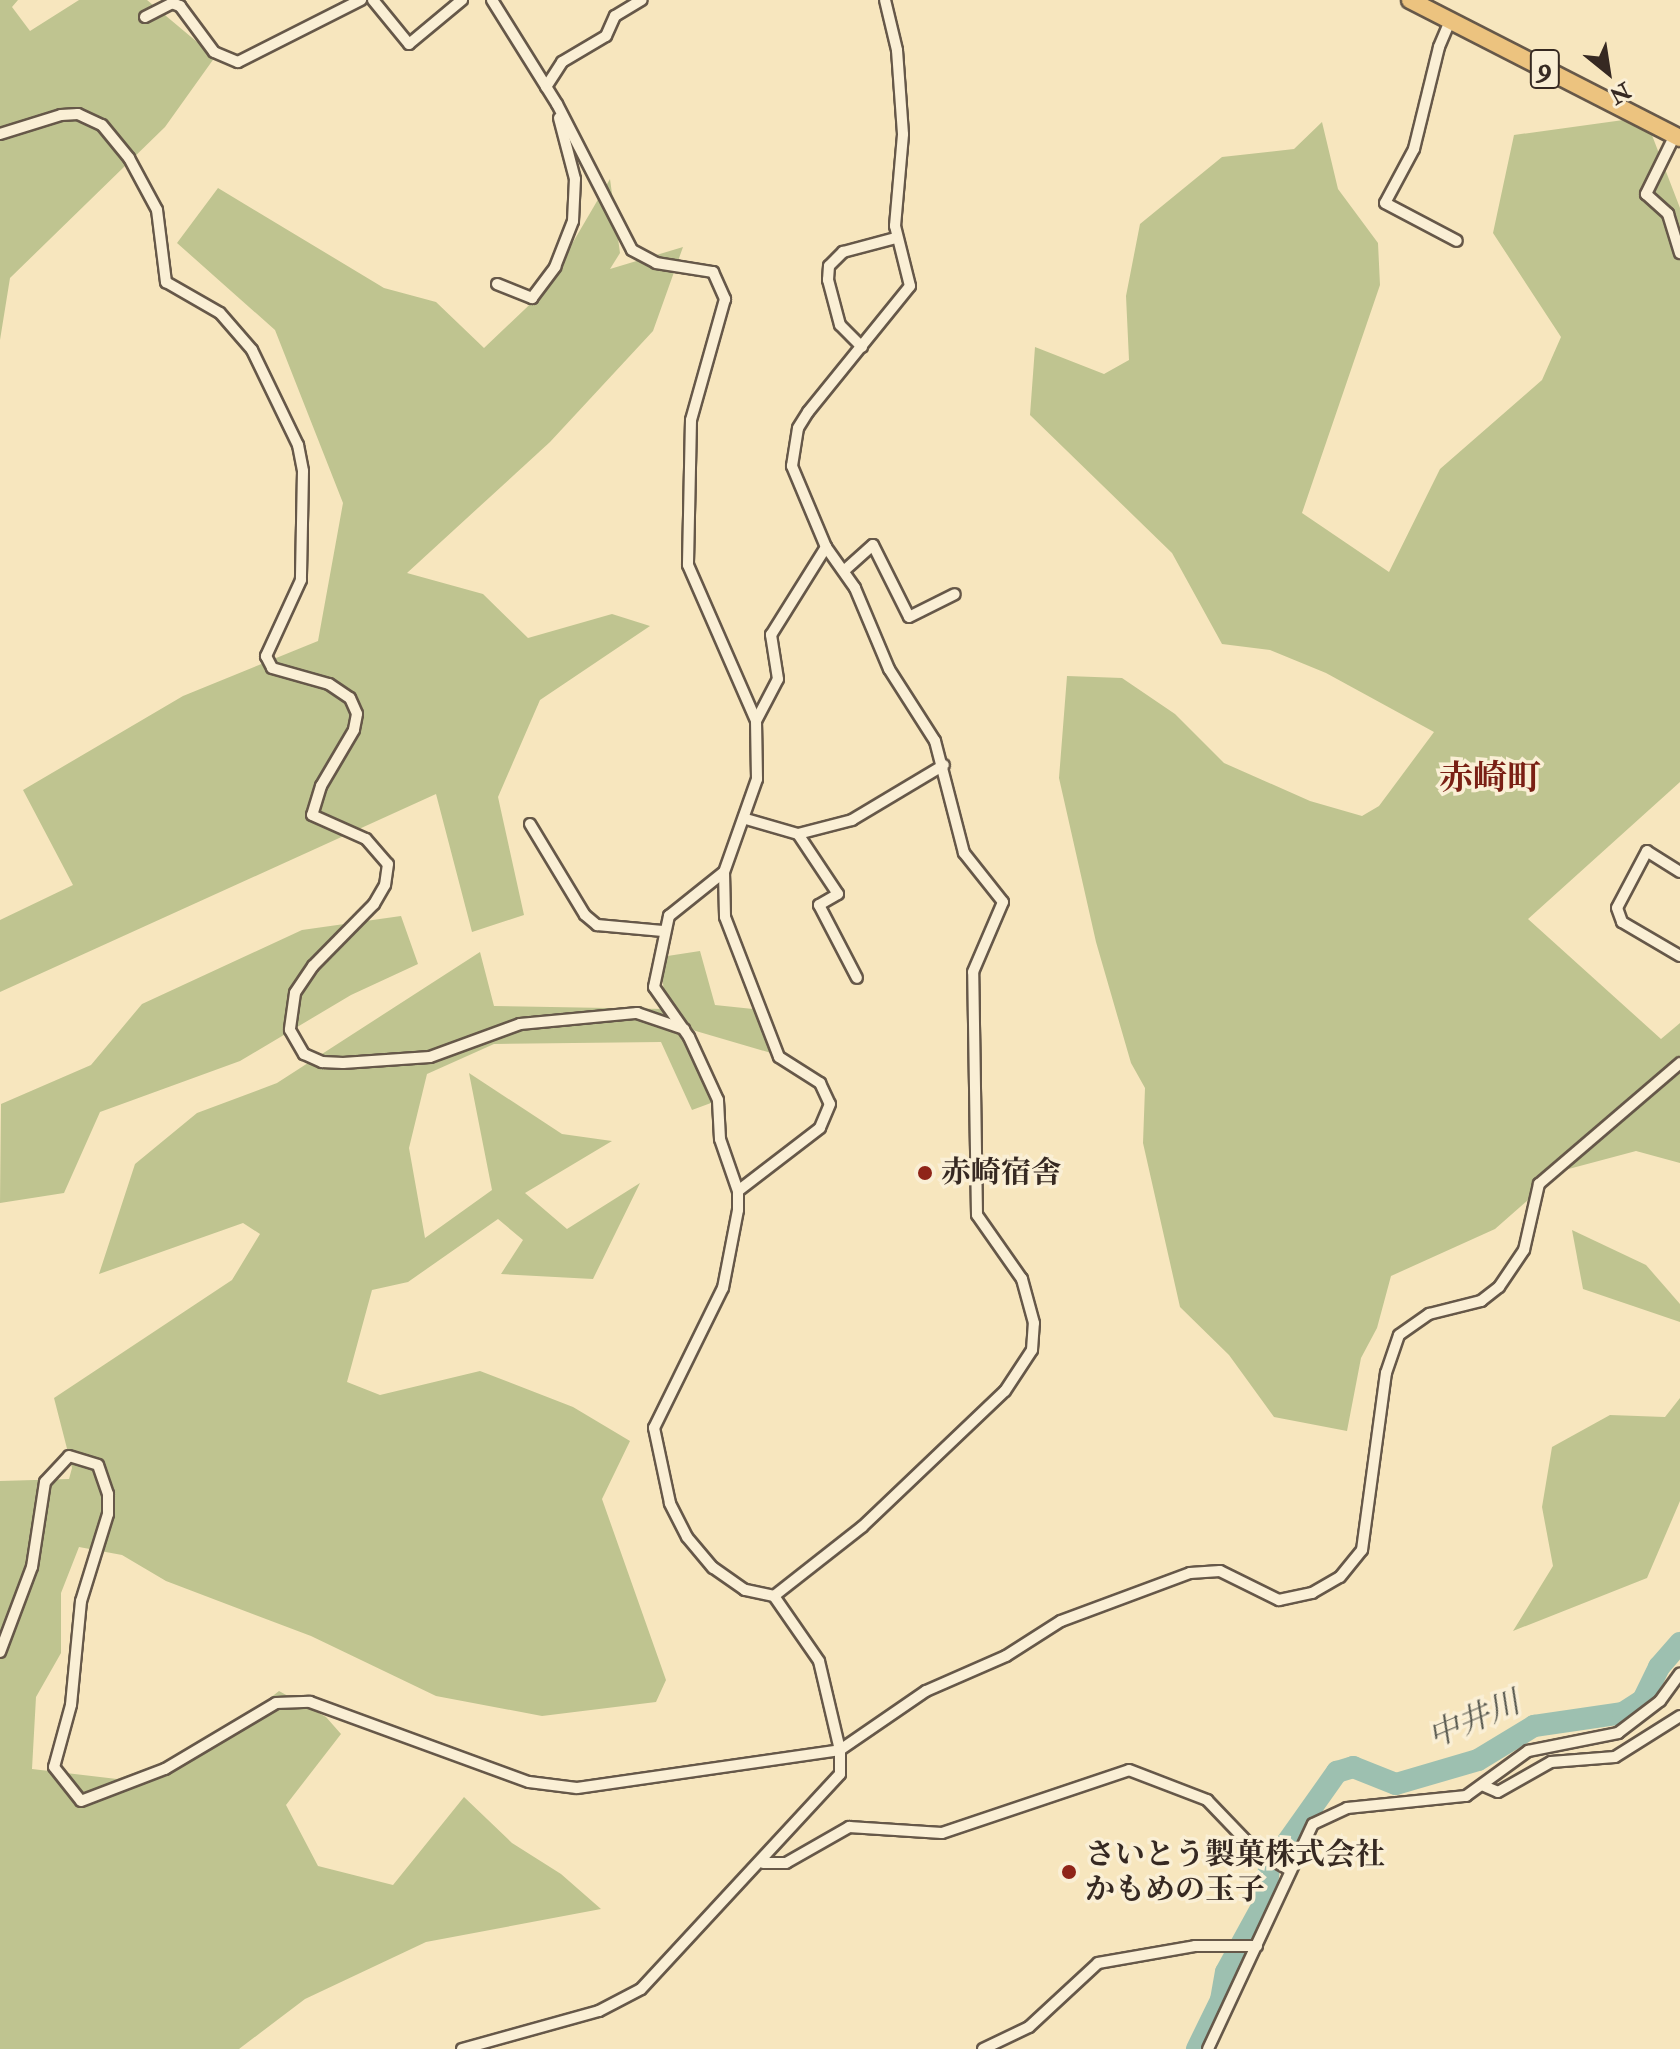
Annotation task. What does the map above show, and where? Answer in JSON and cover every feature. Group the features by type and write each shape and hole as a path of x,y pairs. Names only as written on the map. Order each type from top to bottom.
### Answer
{"main road":[{"name":"9","path":"1410,0 1678,136"}],"street":[{"path":"145,17 172,3 180,6 214,52 238,62 361,0"},
{"path":"373,0 409,44 462,0"},
{"path":"492,0 557,104 632,250 656,263 713,272 725,299 691,420 688,565 756,721 757,779 746,819 724,872 725,917 758,1010 779,1057 820,1083 830,1104 820,1128 738,1191"},
{"path":"546,87 562,62 606,36 615,16 642,0"},
{"path":"774,1596 830,1555 1005,1391 1032,1350 1034,1323 1022,1279 977,1215 973,972 1003,902 964,853 944,765 935,741 889,669 846,569 826,547 792,466 793,449 808,412 910,286 896,238 902,107 885,0"},
{"path":"1450,21 1439,47 1414,149 1385,203 1457,241"},
{"path":"497,284 532,298 555,267 573,221 575,179 557,104"},
{"path":"0,134 61,115 78,114 102,125 129,158 157,210 166,282 220,313 252,350 298,445 303,484 301,580 266,656 272,668 329,684 350,698 357,714 354,730 321,786 312,815 366,839 388,864 385,885 374,904 313,966 295,993 290,1030 304,1054 343,1063 430,1057 520,1024 637,1013 684,1029"},
{"path":"1678,136 1646,194 1668,214 1680,253"},
{"path":"862,347 840,325 829,266 843,252 896,238"},
{"path":"846,569 873,545 909,617 955,594"},
{"path":"756,721 778,679 771,635 826,547"},
{"path":"746,819 798,834 852,820 944,765"},
{"path":"530,824 585,915 597,925 663,931"},
{"path":"798,834 838,894 819,905 857,978"},
{"path":"1680,872 1647,851 1617,908 1622,922 1680,956"},
{"path":"462,2049 599,2011 641,1989 763,1863 836,1781 840,1750 819,1661 774,1596 745,1590 713,1568 687,1537 670,1503 654,1428 723,1288 738,1191 720,1139 718,1100 684,1029 654,987 663,931 669,916 724,872"},
{"path":"0,1652 32,1567 45,1482 69,1456 98,1465 108,1494 108,1514 81,1601 71,1705 54,1767 81,1801 165,1769 276,1703 310,1702 529,1782 577,1788 840,1750 926,1691 1006,1656 1061,1621 1190,1573 1220,1571 1279,1600 1312,1593 1340,1577 1362,1550 1386,1373 1399,1335 1429,1314 1481,1301 1499,1287 1524,1250 1530,1204 1539,1184 1680,1063"},
{"path":"1208,2049 1254,1946 1284,1867 1307,1832 1327,1815 1347,1808 1466,1796 1484,1786 1528,1751 1618,1733 1660,1701 1680,1673"},
{"path":"1484,1786 1498,1792 1551,1762 1615,1757 1680,1716"},
{"path":"763,1863 786,1863 849,1827 942,1833 1129,1770 1207,1800 1268,1859 1284,1867"},
{"path":"983,2049 1029,2027 1098,1963 1195,1946 1254,1946"}],"green space":[{"path":"0,0 18,0 12,7 30,31 79,0 147,0 215,57 165,127 10,278 0,340"},
{"path":"1645,117 1680,208 1680,782 1528,919 1661,1039 1680,1023 1680,1163 1636,1151 1561,1171 1495,1229 1391,1276 1377,1328 1361,1358 1347,1431 1274,1417 1229,1355 1180,1307 1143,1143 1145,1088 1131,1063 1096,942 1059,778 1067,676 1122,678 1175,714 1224,763 1310,801 1362,816 1379,806 1434,732 1326,673 1270,650 1222,644 1172,553 1030,415 1035,347 1104,374 1129,360 1126,296 1140,224 1222,157 1294,149 1322,122 1338,189 1378,243 1380,285 1302,513 1389,572 1440,469 1542,380 1561,337 1493,233 1514,135"},
{"path":"610,179 620,253 610,269 683,247 653,331 550,442 407,573 483,594 528,638 612,614 650,626 540,700 498,797 524,915 472,932 436,794 0,992 0,920 73,885 23,790 183,696 318,641 343,503 275,330 177,243 218,188 384,288 436,302 484,348 545,290"},
{"path":"401,916 418,964 351,995 240,1061 100,1112 64,1193 0,1203 1,1104 91,1065 142,1004 302,930"},
{"path":"700,951 715,1005 753,1009 771,1053 689,1029 719,1100 692,1110 661,1042 494,1044 427,1074 409,1148 425,1238 492,1190 469,1073 562,1134 612,1141 525,1193 567,1229 640,1183 593,1279 501,1274 523,1240 498,1219 408,1282 372,1290 347,1382 380,1395 480,1371 573,1407 630,1441 602,1499 666,1680 656,1702 542,1716 436,1696 311,1636 166,1581 122,1555 79,1547 61,1593 61,1653 36,1697 32,1769 117,1779 209,1746 279,1691 326,1717 341,1734 286,1805 318,1866 393,1885 464,1797 512,1843 561,1874 601,1909 426,1942 305,1999 239,2049 0,2049 0,1481 69,1479 72,1468 54,1398 232,1280 260,1234 243,1223 99,1274 135,1164 197,1113 277,1083 480,952 494,1006 665,1009 661,957"},
{"path":"1572,1230 1646,1265 1680,1304 1680,1322 1583,1289"},
{"path":"1680,1398 1680,1501 1647,1578 1513,1631 1553,1566 1542,1507 1552,1447 1610,1415 1665,1417"}],"waterway":[{"name":"中井川","path":"1197,2049 1221,2000 1226,1972 1265,1901 1269,1868 1337,1772 1353,1767 1396,1784 1478,1760 1534,1726 1623,1713 1643,1700 1659,1667 1680,1643"}],"place":[{"name":"赤崎宿舎","path":"925,1173"},
{"name":"さいとう製菓株式会社 かもめの玉子","path":"1069,1872"}],"district":[{"name":"赤崎町","path":"1490,779"}]}
